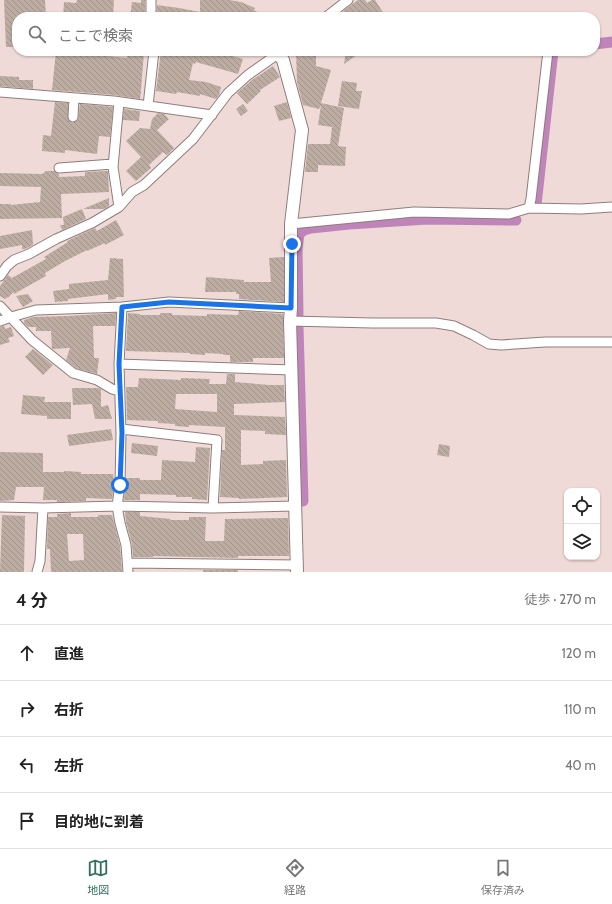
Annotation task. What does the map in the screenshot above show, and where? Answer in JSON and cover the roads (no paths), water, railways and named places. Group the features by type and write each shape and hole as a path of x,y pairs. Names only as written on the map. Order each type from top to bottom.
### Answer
{"street":[{"path":"151,0 151,12"},
{"path":"332,12 348,0"},
{"path":"148,106 153,56"},
{"path":"0,276 7,266 14,260 92,223 119,207 132,192 144,185 193,139 228,93 272,56"},
{"path":"122,307 119,364 121,429 118,506 120,523 126,545 128,568 297,569 290,321 291,224 302,130 283,60 280,56"},
{"path":"529,208 547,56"},
{"path":"0,92 119,102 212,115"},
{"path":"73,117 74,98"},
{"path":"119,102 113,164 119,207"},
{"path":"59,168 113,164"},
{"path":"291,224 414,212 509,214 529,208 581,209 612,207"},
{"path":"0,321 36,310 122,307 169,302 291,308"},
{"path":"0,306 32,340 74,372 97,380 112,389 119,391"},
{"path":"290,321 436,323 454,326 489,344 501,345 545,342 612,342"},
{"path":"119,364 292,370"},
{"path":"121,429 217,440 213,508"},
{"path":"0,507 43,508 118,506 213,508 295,506"},
{"path":"37,572 40,561 43,508"}],"waterway":[{"path":"600,43 612,42"},
{"path":"536,205 552,56"},
{"path":"298,316 297,248 299,234 304,230 349,224 427,219 516,220"},
{"path":"298,327 303,501"}]}
